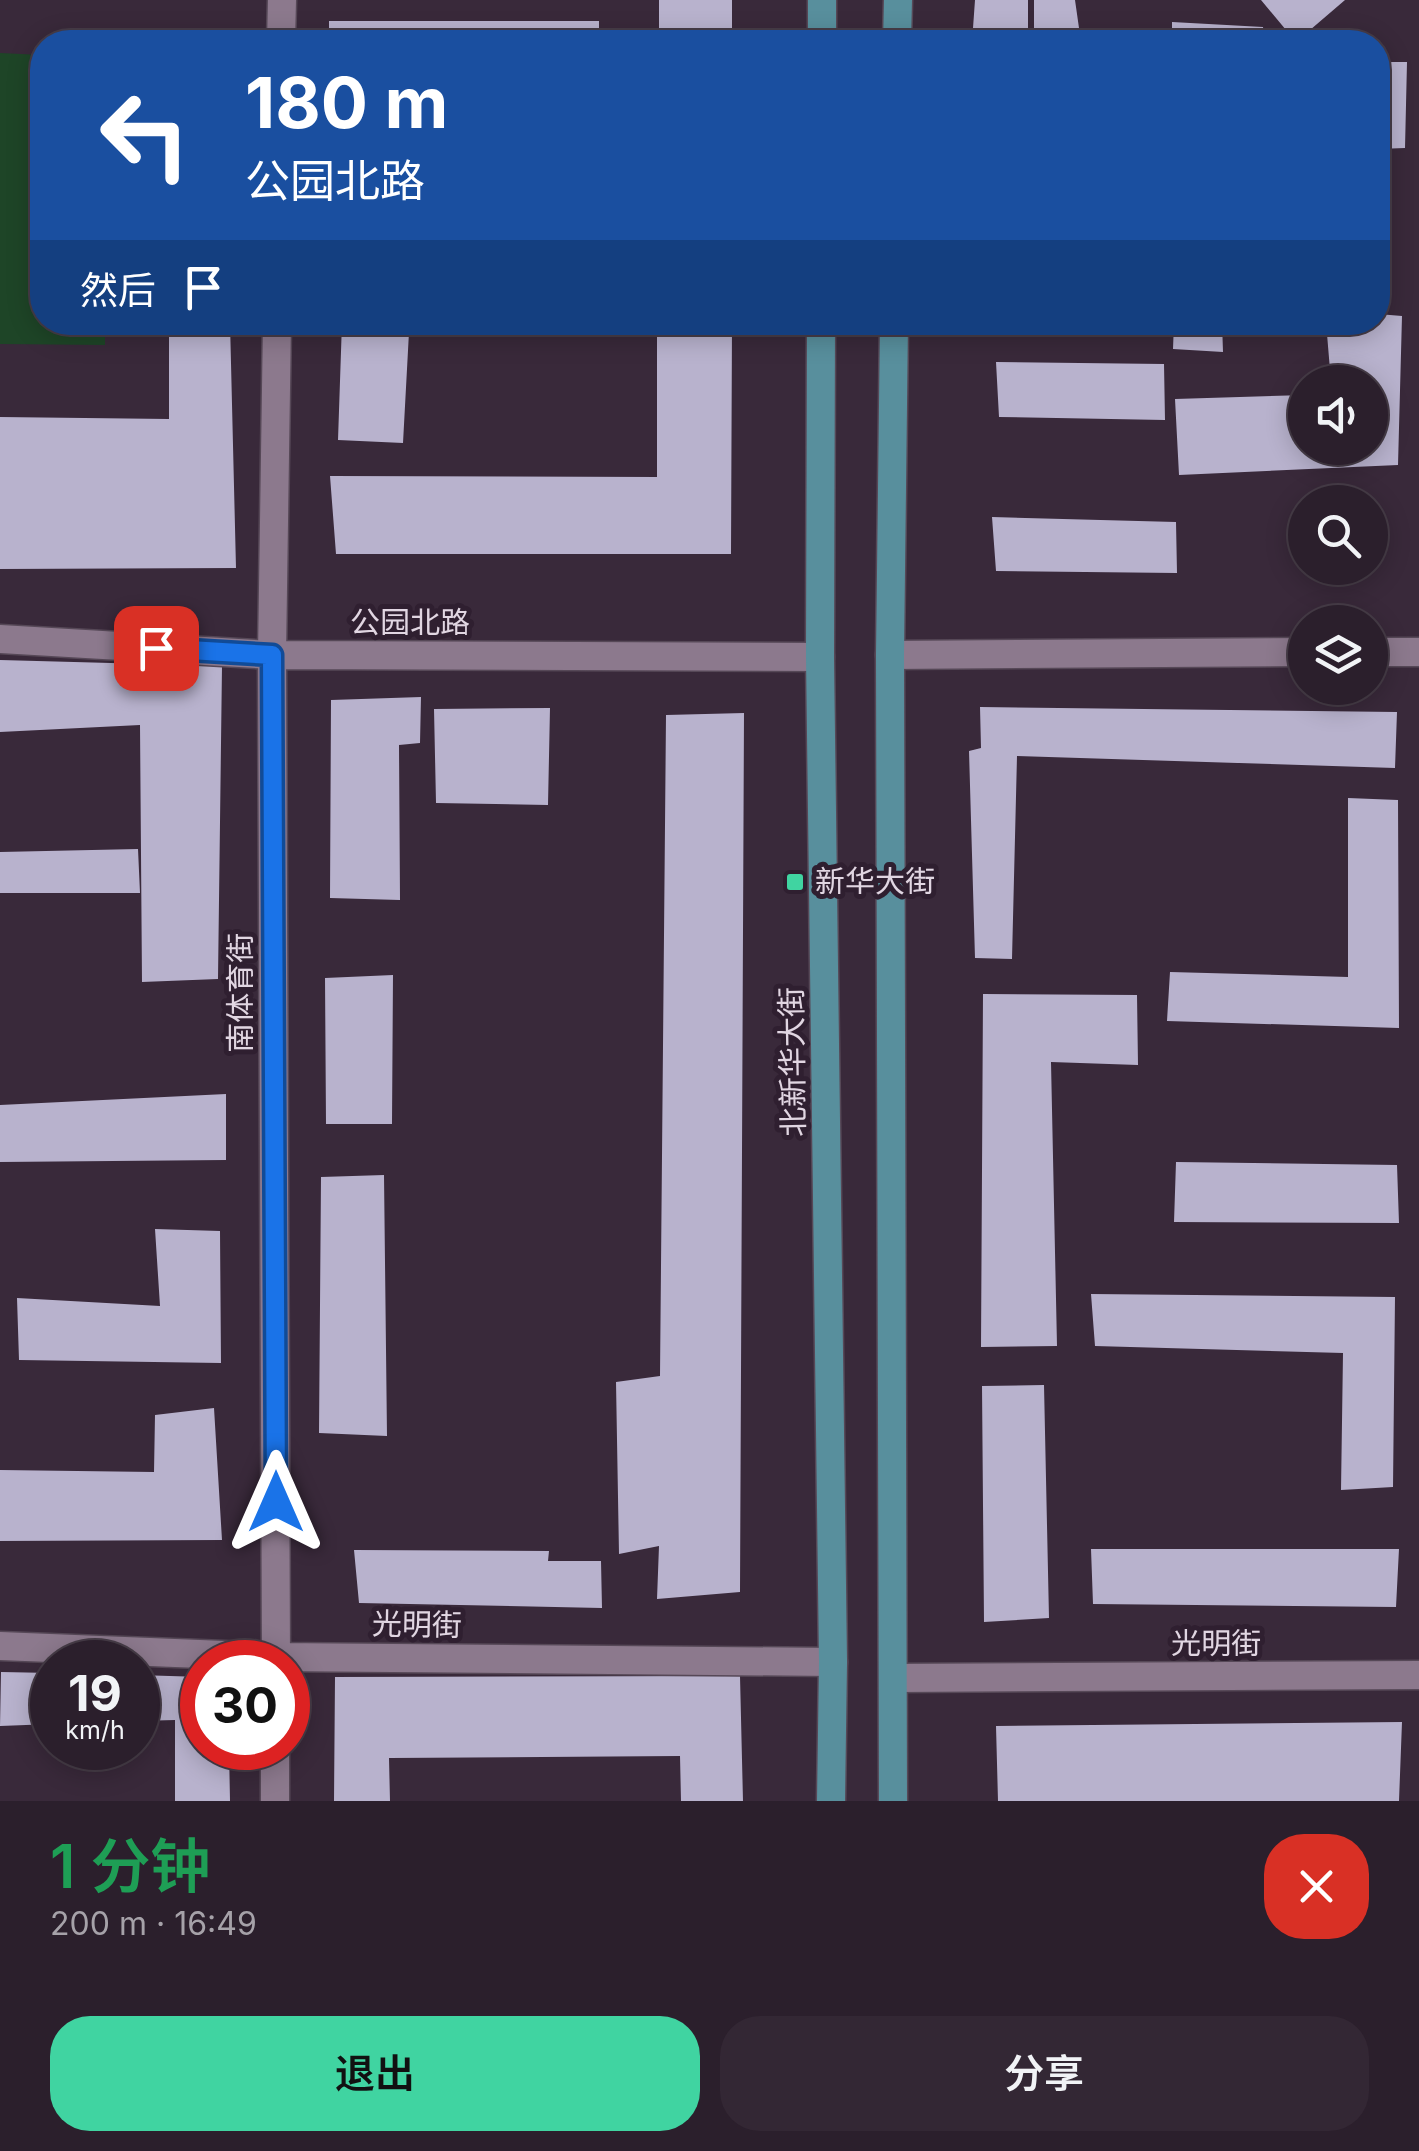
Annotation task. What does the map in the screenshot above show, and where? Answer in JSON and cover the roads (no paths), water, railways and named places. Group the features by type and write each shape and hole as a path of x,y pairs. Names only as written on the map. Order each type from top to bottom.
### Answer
{"main road":[{"path":"822,0 822,30"},
{"path":"898,0 898,30"},
{"name":"北新华大街","path":"821,335 820,657 833,1662 831,1801"},
{"path":"893,1801 890,656 894,335"}],"street":[{"path":"281,30 282,0"},
{"name":"南体育街","path":"276,1640 272,655 277,335"},
{"name":"公园北路","path":"0,639 272,655 820,657"},
{"path":"890,656 1288,652"},
{"path":"1388,652 1419,652"},
{"name":"光明街","path":"0,1646 180,1655"},
{"name":"光明街","path":"310,1660 833,1662"},
{"name":"光明街","path":"894,1678 1419,1675"},
{"path":"275,1801 276,1770"}],"place":[{"name":"新华大街","path":"795,882"}]}
